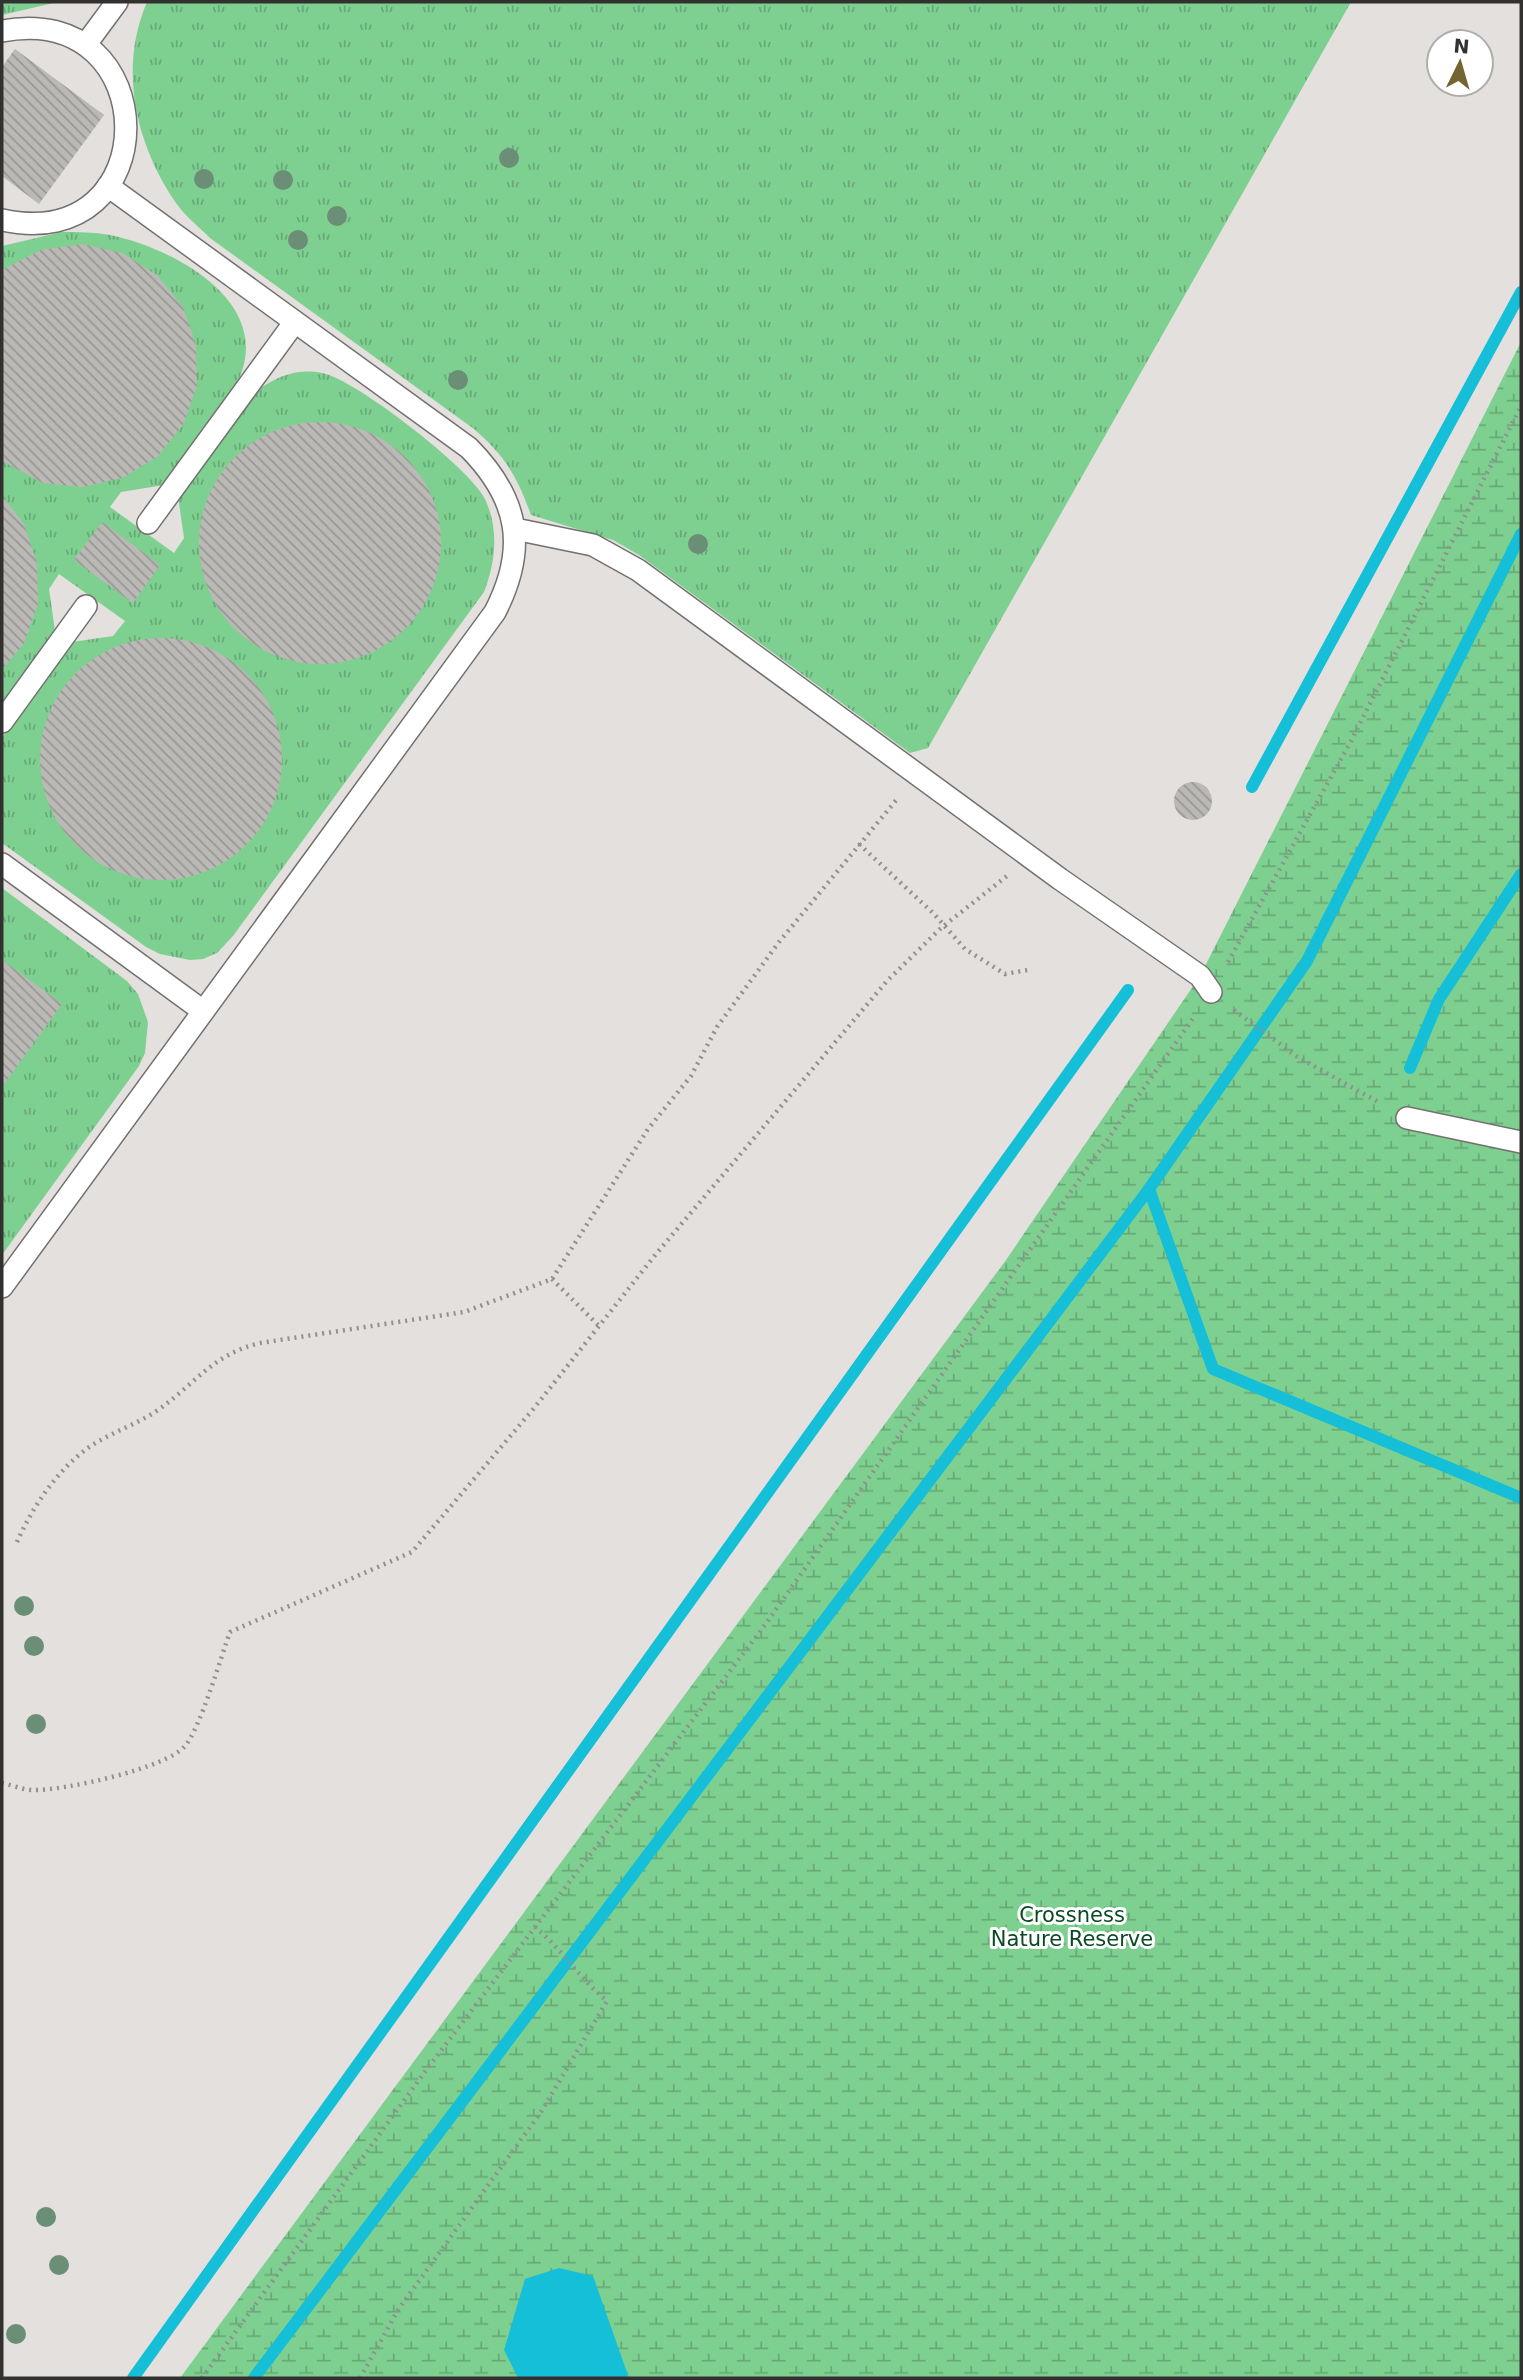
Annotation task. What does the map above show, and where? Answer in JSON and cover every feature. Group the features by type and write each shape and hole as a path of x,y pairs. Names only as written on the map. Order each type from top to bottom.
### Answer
{"lane":[{"path":"86,44 117,2"},
{"path":"2,31 23,27 57,30 86,44 109,66 123,95 128,126 123,158 108,186 84,208 55,221 23,225 2,220"},
{"path":"2,1287 495,612 511,574 514,529 511,509 502,488 488,467 469,448 108,186"},
{"path":"148,523 294,323"},
{"path":"514,529 572,538 615,555 1200,976 1211,992"},
{"path":"2,722 86,606"},
{"path":"2,864 203,1012"},
{"path":"1407,1118 1521,1142"}],"path":[{"path":"201,2378 427,2069 765,1625 1211,992 1351,741 1521,406"},
{"path":"17,1542 58,1476 77,1457 89,1447 157,1411 229,1352 260,1343 464,1312 552,1279 648,1129 691,1076 717,1027 779,942 919,774"},
{"path":"859,844 965,949 1005,974 1028,970"},
{"path":"2,1783 32,1790 70,1785 123,1774 178,1754 190,1739 230,1632 412,1552 678,1227 887,981 944,926 1014,871 1027,854"},
{"path":"1211,992 1296,1056 1407,1118"},
{"path":"552,1279 599,1326"},
{"path":"360,2378 398,2310 541,2112 607,2001 585,1983 553,1942 535,1927"}],"green space":[{"path":"2,2 58,2 2,15"},
{"path":"147,2 1351,2 928,748 910,753 639,555 613,540 531,515 509,468 494,448 474,429 210,238 188,217 176,203 151,157 136,106 134,54 138,27"},
{"path":"62,232 110,235 159,251 208,280 227,299 240,320 246,344 242,371 218,413 164,485 121,492 110,507 174,553 184,538 178,496 258,390 280,377 296,372 322,373 338,379 384,407 436,447 475,485 485,499 492,522 493,557 484,592 233,936 217,953 203,959 190,960 160,954 146,947 2,843 2,738 72,642 113,636 125,621 59,574 49,589 55,631 2,707 2,246"},
{"name":"Crossness Nature Reserve","path":"1521,342 1521,2378 180,2378 1006,1260 1200,976"},
{"path":"2,888 127,981 138,994 148,1022 145,1053 139,1066 2,1255"}],"water":[{"path":"559,2268 593,2276 629,2378 518,2378 504,2350 525,2279"}],"building":[{"path":"15,49 104,115 39,204 2,176 2,67"},
{"path":"82,244 122,253 157,275 183,307 196,345 197,386 183,425 157,457 122,478 82,487 43,483 2,461 2,270 41,250"},
{"path":"320,422 344,425 377,437 397,450 413,466 426,486 435,508 441,543 438,567 426,600 413,620 397,636 377,649 355,658 320,664 296,661 263,649 243,636 227,620 214,600 205,578 199,543 202,519 214,486 227,466 243,450 263,437 285,428"},
{"path":"2,496 24,524 37,563 38,604 24,643 2,670"},
{"path":"102,522 160,565 133,603 74,560"},
{"path":"161,638 185,641 218,653 238,666 254,682 267,702 276,724 282,759 279,783 267,816 254,836 238,852 218,865 196,874 161,880 137,877 104,865 84,852 68,836 55,816 46,794 40,759 43,735 55,702 68,682 84,666 104,653 126,644"},
{"path":"1193,782 1207,787 1212,801 1207,815 1193,820 1179,815 1174,801 1179,787"},
{"path":"2,960 62,1004 2,1087"}],"waterway":[{"path":"1252,787 1521,292"},
{"path":"254,2378 1149,1189 1307,961 1521,534"},
{"path":"1410,1068 1439,999 1521,874"},
{"path":"133,2378 1128,990"},
{"path":"1149,1189 1213,1369 1521,1498"}]}
